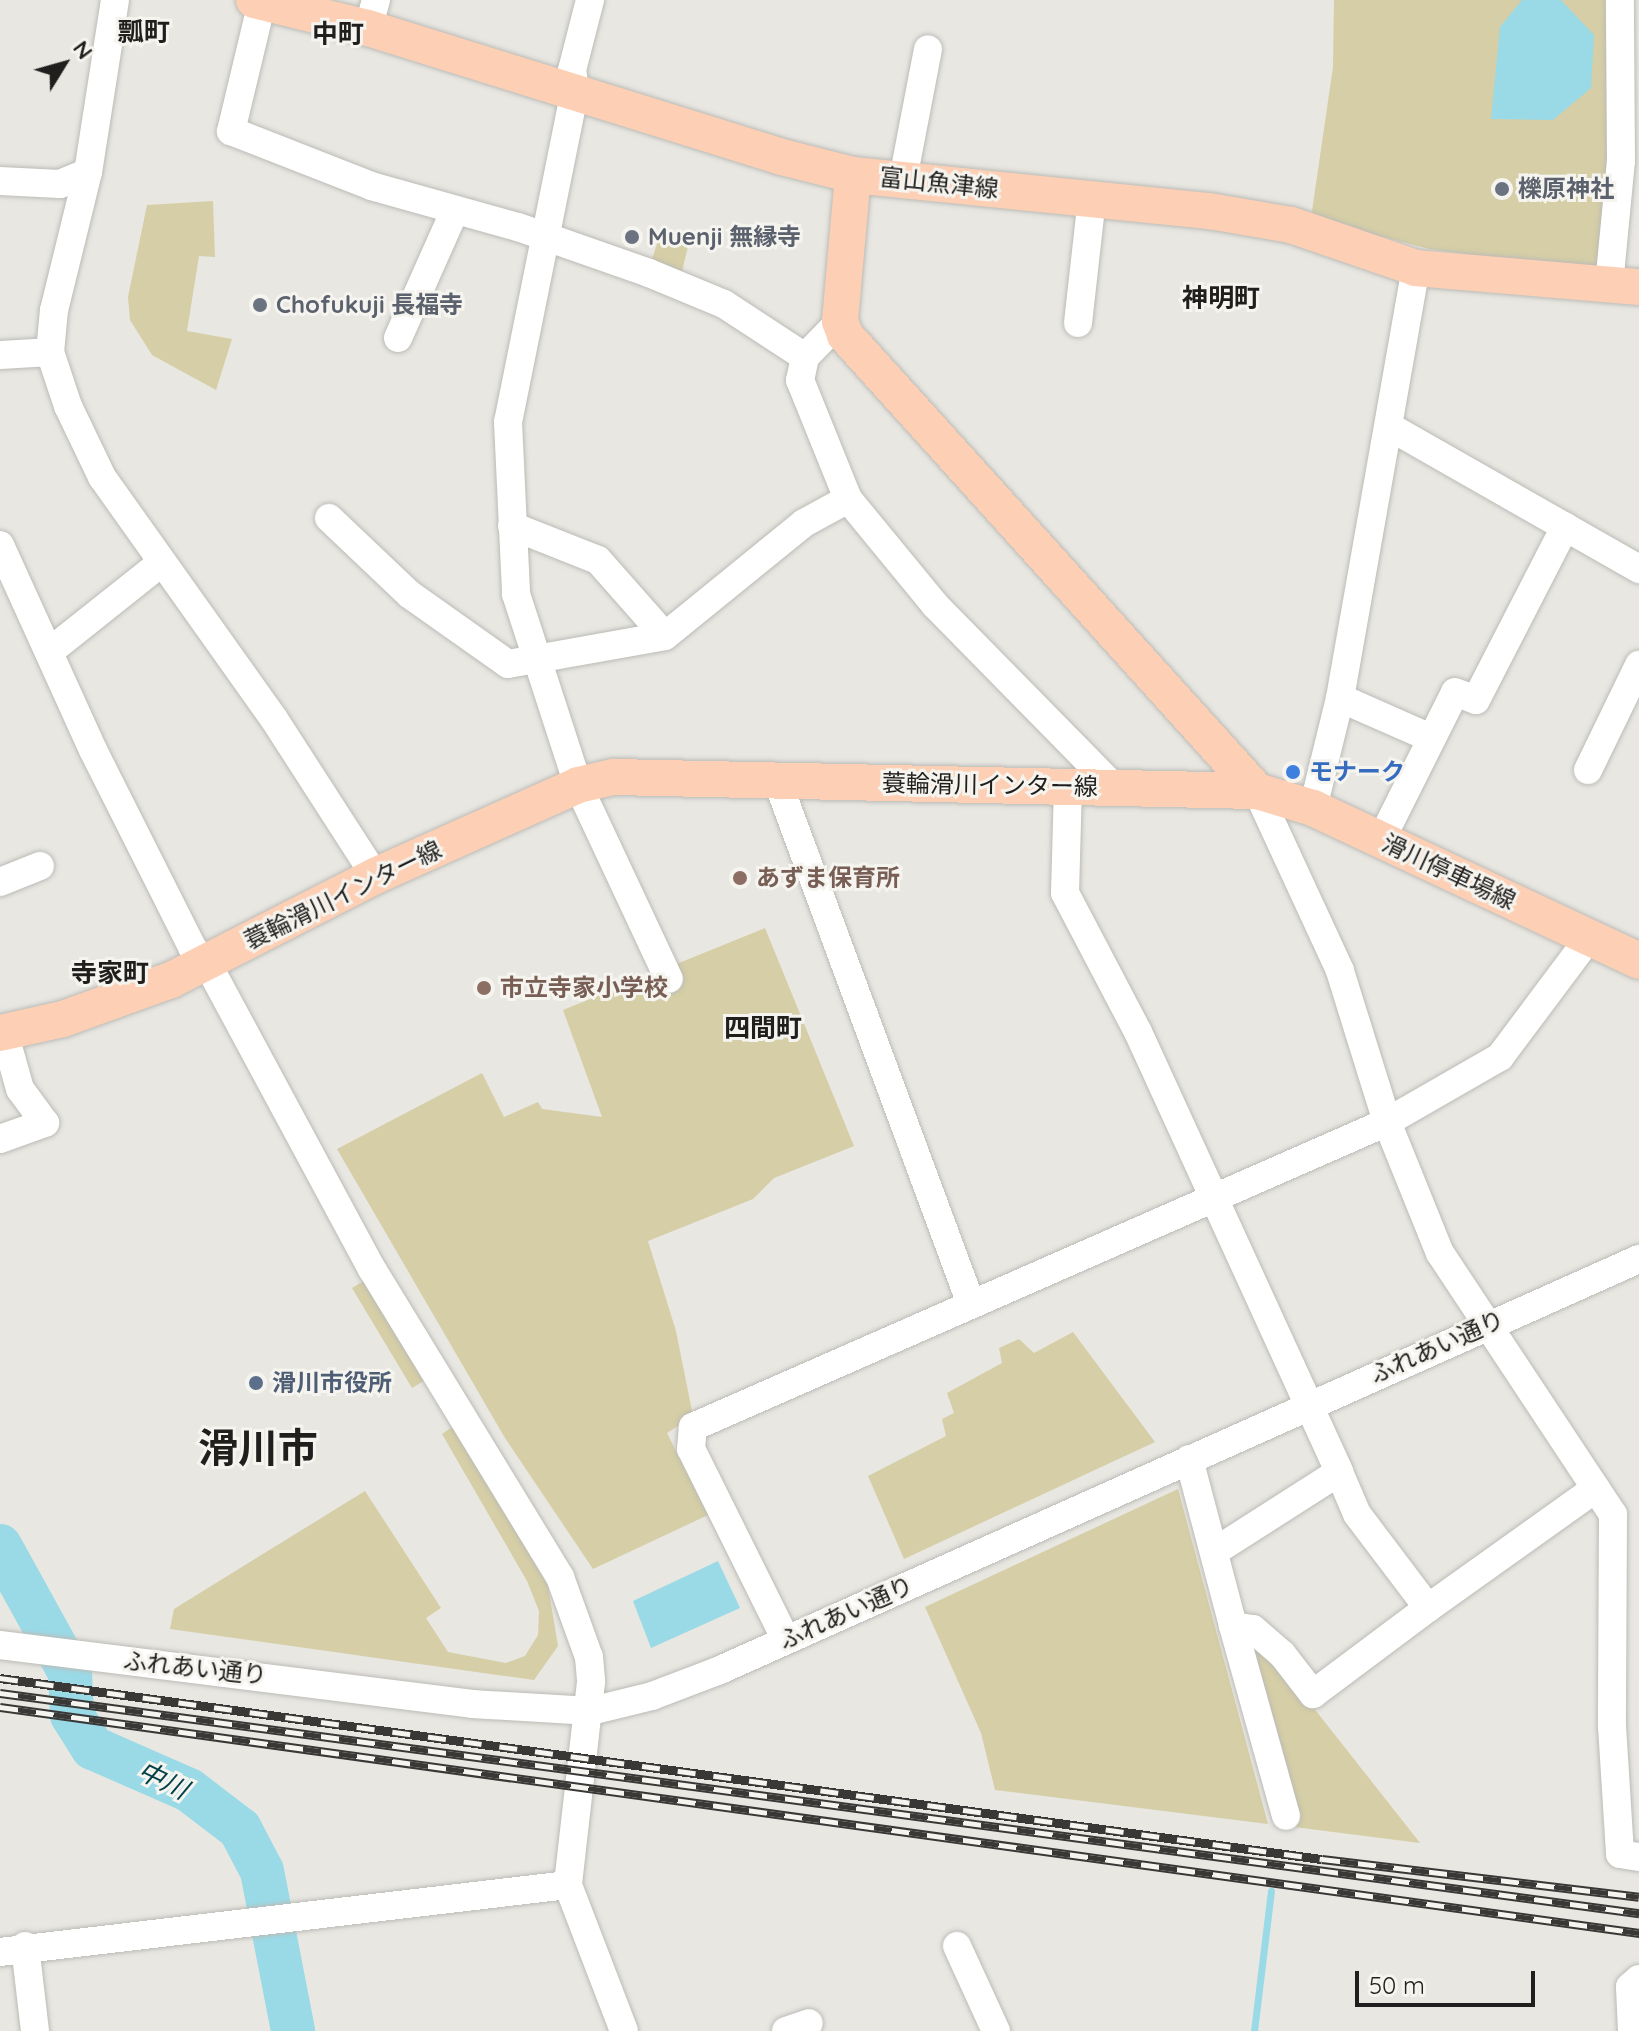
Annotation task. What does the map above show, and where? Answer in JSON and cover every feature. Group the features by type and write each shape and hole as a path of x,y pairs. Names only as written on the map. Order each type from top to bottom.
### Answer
{"main road":[{"name":"富山魚津線","path":"258,1 372,14 575,90 778,156 853,175 1092,198 1291,225 1416,268 1624,286"},
{"path":"853,175 840,321 845,335 1257,791"},
{"name":"蓑輪滑川インター線","path":"2,1033 63,1019 207,963 375,876 578,785 614,777 1257,791"},
{"name":"滑川停車場線","path":"1257,791 1313,808 1639,961"}],"street":[{"path":"115,0 88,172 54,310 50,352 68,406 102,477 274,719 375,876"},
{"path":"590,0 572,70 575,90 542,235 508,422 516,594 578,785 669,979"},
{"path":"1620,0 1624,286"},
{"path":"258,1 231,131 371,186 542,235 724,304 805,357"},
{"path":"903,179 928,49"},
{"path":"0,181 60,184 88,172"},
{"path":"1078,323 1092,198"},
{"path":"398,338 455,210"},
{"path":"1313,808 1340,698 1416,268"},
{"path":"840,321 805,357 800,380 848,499 935,605 1115,788"},
{"path":"0,355 50,352"},
{"path":"1390,427 1639,569"},
{"path":"329,518 409,594 508,664 536,662 665,636 804,523 848,499"},
{"path":"512,526 598,560 665,636"},
{"path":"1381,840 1455,692 1476,700 1565,527"},
{"path":"0,545 193,949 207,963 372,1269 560,1577 589,1657 591,1711 583,1725 568,1885 624,2031"},
{"path":"49,652 162,562"},
{"path":"1588,770 1639,665"},
{"path":"1340,698 1424,735"},
{"path":"777,780 971,1304"},
{"path":"1068,786 1065,893 1216,1198 1357,1514 1428,1608"},
{"path":"1257,791 1340,971 1387,1122 1440,1253 1613,1514 1612,1726 1620,1854 1636,1856"},
{"path":"0,882 40,866"},
{"path":"786,1640 691,1449 693,1427 1387,1122 1500,1057 1589,938"},
{"path":"0,1139 45,1123 20,1089 2,1033"},
{"name":"ふれあい通り","path":"1,1645 201,1667 472,1704 591,1711 652,1696 786,1640 1485,1325 1639,1259"},
{"path":"1189,1459 1286,1816"},
{"path":"1214,1552 1339,1472"},
{"path":"1233,1626 1253,1629 1282,1654 1313,1694 1596,1488"},
{"path":"35,2031 12,1949 568,1885"},
{"path":"957,1946 996,2031"},
{"path":"1632,2031 1630,1987 1639,1979"}],"shaded area":[{"path":"1334,0 1610,0 1612,163 1600,272 1429,249 1311,218 1333,67"},
{"path":"213,201 215,257 199,256 187,331 232,339 216,390 152,355 130,320 128,297 147,205"},
{"path":"661,231 689,242 681,276 650,266"},
{"path":"765,928 854,1146 774,1178 753,1199 648,1241 676,1331 693,1416 667,1433 708,1515 593,1569 505,1438 337,1149 482,1073 504,1117 538,1102 542,1109 602,1117 563,1010"},
{"path":"367,1279 427,1379 412,1388 352,1288"},
{"path":"1073,1332 1155,1442 904,1559 868,1476 946,1436 942,1419 954,1413 947,1393 1002,1363 999,1348 1019,1339 1034,1353"},
{"path":"455,1425 548,1586 558,1646 534,1680 170,1629 174,1609 365,1491 441,1608 426,1618 448,1652 506,1663 525,1656 538,1635 539,1611 527,1581 442,1434"},
{"path":"1178,1489 1268,1824 995,1790 981,1733 925,1607"},
{"path":"1244,1642 1276,1660 1420,1843 1294,1827"}],"water":[{"path":"1522,0 1561,0 1594,35 1591,88 1553,120 1491,119 1500,27"},
{"path":"718,1561 740,1608 651,1648 633,1601"}],"waterway":[{"name":"中川","path":"0,1546 70,1673 72,1715 93,1748 189,1790 240,1829 262,1871 293,2031"},
{"path":"1254,2031 1271,1891"}],"railway":[{"path":"0,1678 1322,1859 1639,1897"},
{"path":"0,1693 1639,1913"},
{"path":"0,1707 1639,1933"}],"place":[{"name":"櫟原神社","path":"1502,189"},
{"name":"Muenji 無縁寺","path":"632,237"},
{"name":"Chofukuji 長福寺","path":"260,305"},
{"name":"モナーク","path":"1293,772"},
{"name":"あずま保育所","path":"740,878"},
{"name":"市立寺家小学校","path":"484,988"},
{"name":"滑川市役所","path":"256,1383"}],"district":[{"name":"瓢町","path":"144,32"},
{"name":"中町","path":"338,34"},
{"name":"神明町","path":"1221,298"},
{"name":"寺家町","path":"110,973"},
{"name":"四間町","path":"763,1028"},
{"name":"滑川市","path":"258,1447"}]}
